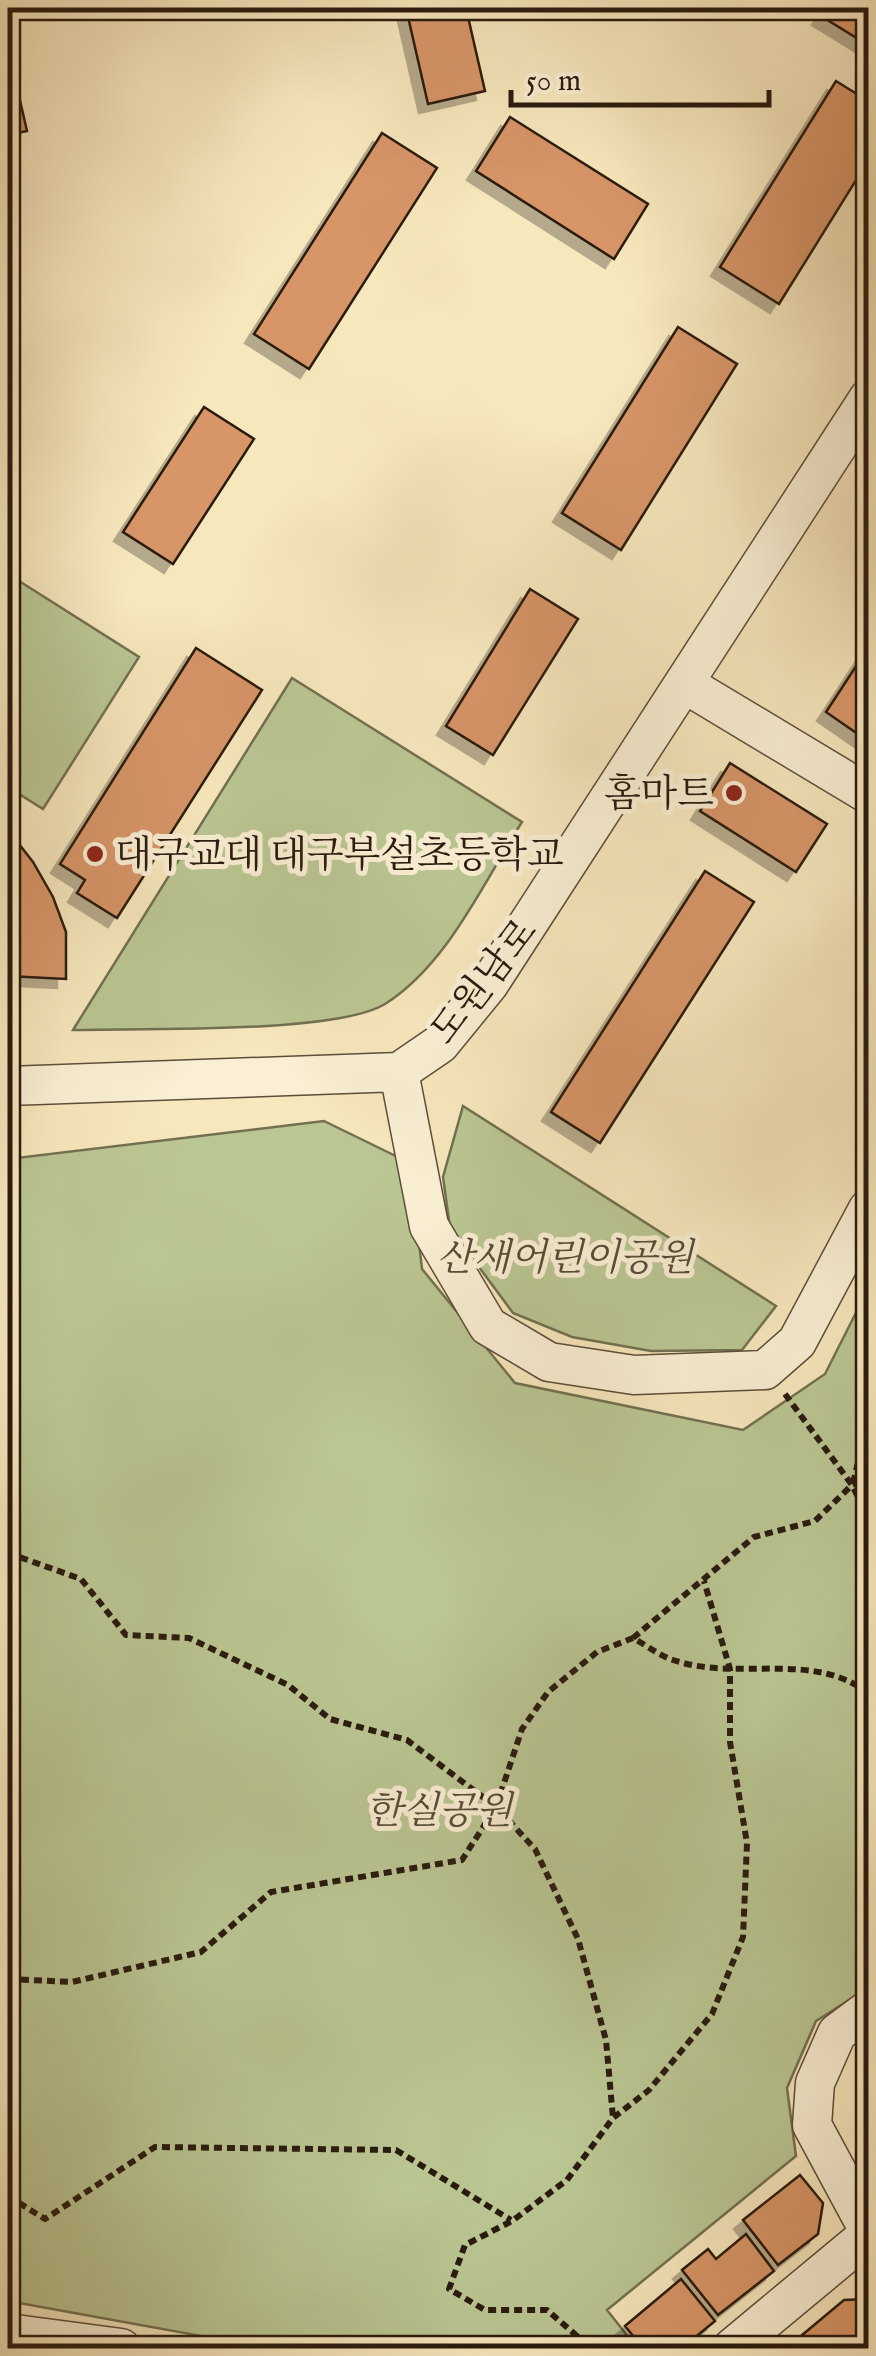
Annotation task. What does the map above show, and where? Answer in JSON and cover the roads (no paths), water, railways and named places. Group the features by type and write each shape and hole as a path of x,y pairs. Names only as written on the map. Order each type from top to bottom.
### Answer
{"street":[{"name":"도원남로","path":"8,1086 399,1072 440,1044 489,984 868,400"},
{"path":"685,684 868,794"},
{"path":"399,1072 429,1226 488,1326 550,1362 634,1375 765,1370 798,1342 868,1209"},
{"path":"732,2348 868,2232 812,2125 815,2083 837,2033 868,2010"},
{"path":"8,2333 121,2348"}],"place":[{"name":"홈마트","path":"734,793"},
{"name":"대구교대 대구부설초등학교","path":"95,854"}],"park label":[{"name":"산새어린이공원","path":"565,1257"},
{"name":"한실공원","path":"439,1810"}]}
